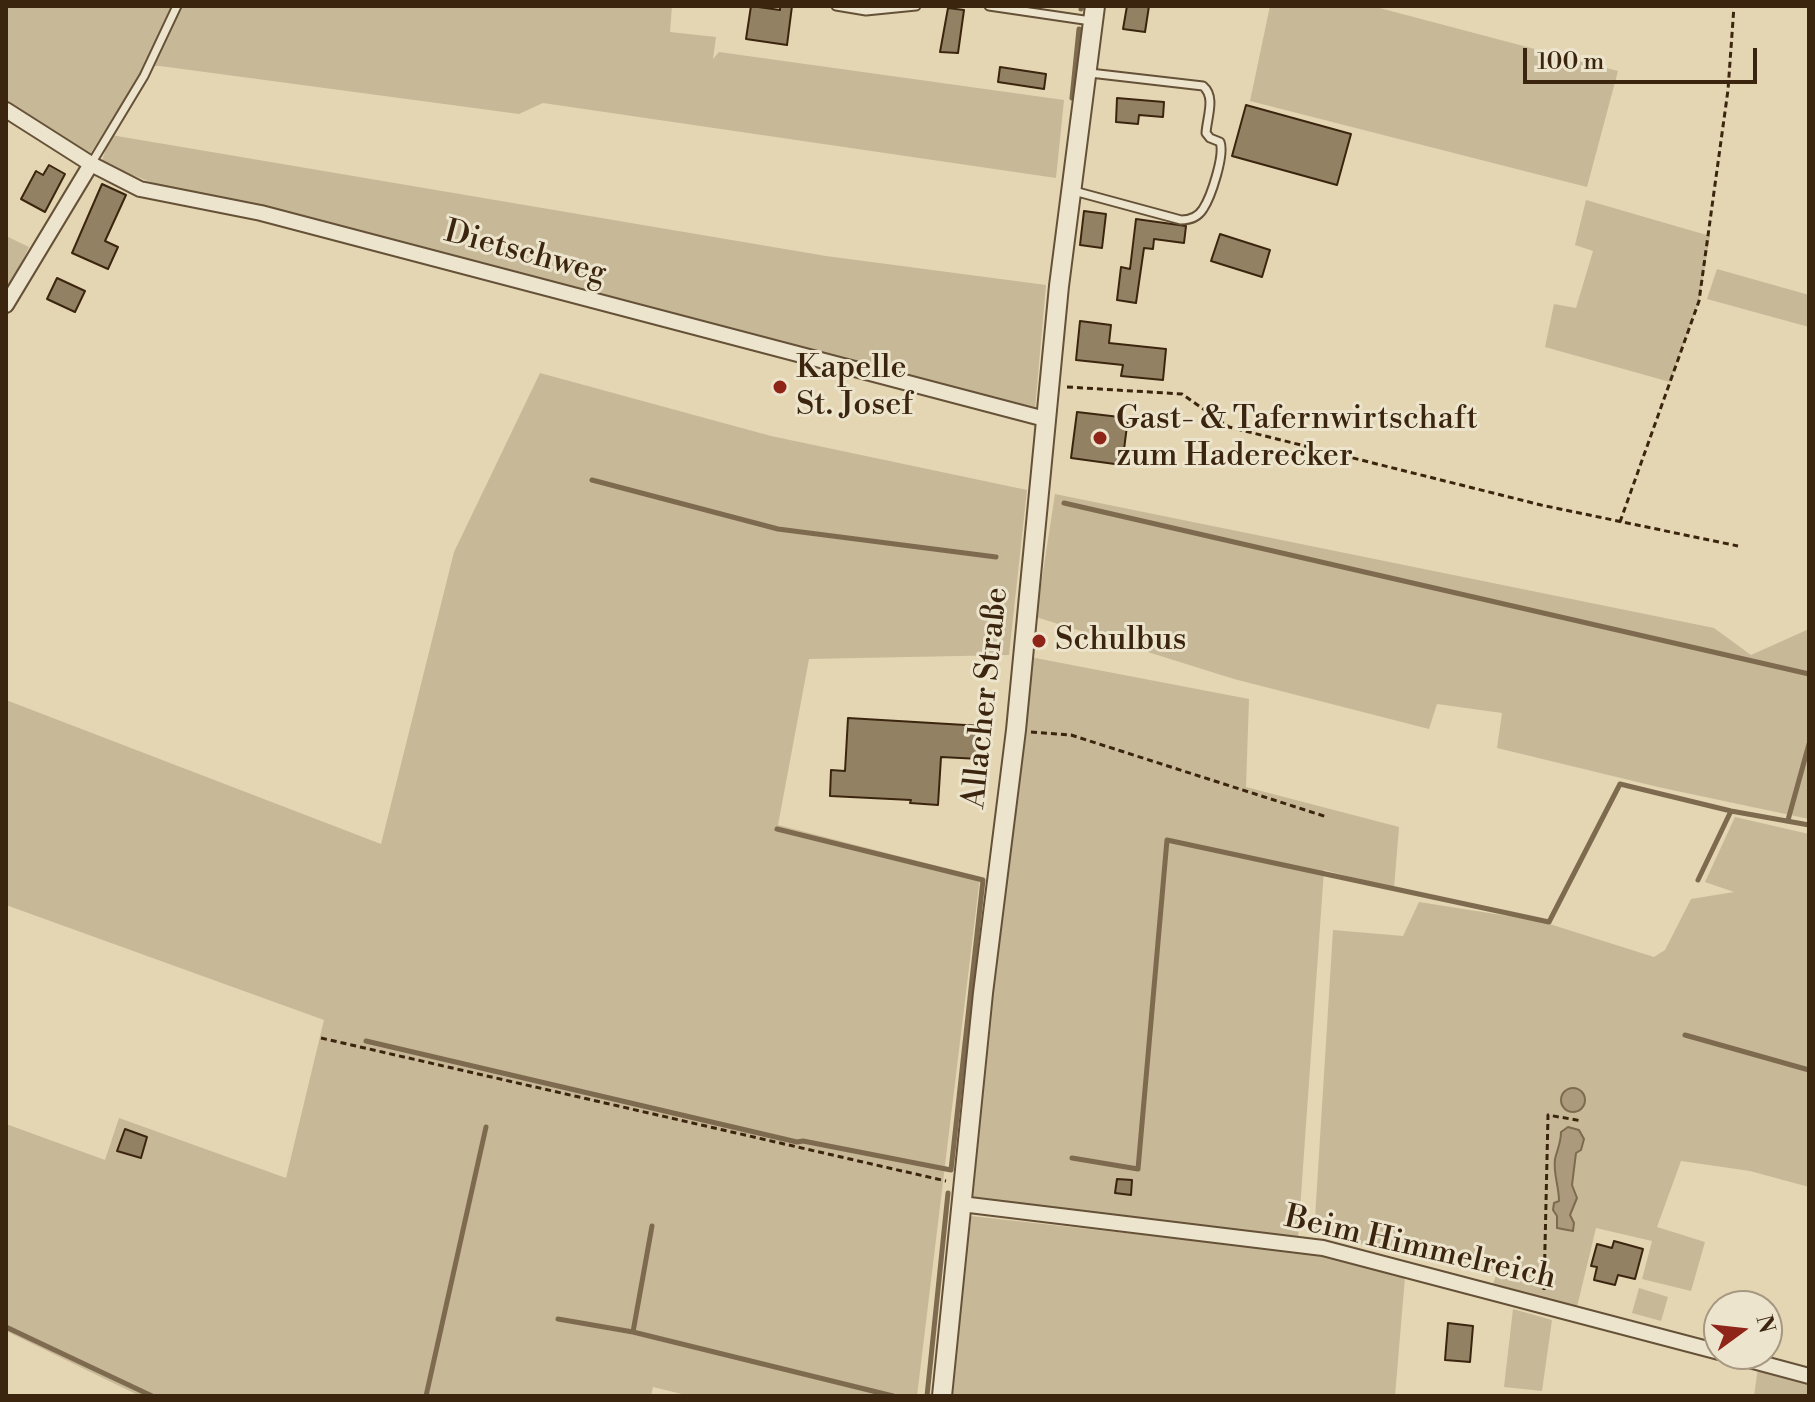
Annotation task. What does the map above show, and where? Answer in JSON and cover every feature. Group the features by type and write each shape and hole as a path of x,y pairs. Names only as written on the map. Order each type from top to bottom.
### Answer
{"street":[{"name":"Allacher Straße","path":"942,1396 962,1184 1016,730 1046,410 1094,14"},
{"name":"Dietschweg","path":"6,110 91,164 140,189 261,213 1046,410"},
{"path":"6,305 91,164"},
{"name":"Beim Himmelreich","path":"961,1204 1323,1248 1703,1348"},
{"path":"1783,1369 1809,1376"}],"lane":[{"path":"91,164 144,76 177,6"},
{"path":"836,6 866,11 916,6"},
{"path":"989,6 1094,14"},
{"path":"1071,190 1188,220 1203,209 1221,155 1220,142 1206,133 1210,99 1208,89 1087,72"}],"path":[{"path":"1620,522 1699,301 1728,90 1734,6"},
{"path":"1046,410 1069,386 1182,394 1229,427 1526,502 1738,546"},
{"path":"1016,730 1071,735 1327,817"},
{"path":"321,1038 962,1184"},
{"path":"1543,1306 1548,1115 1582,1121"}],"shaded area":[{"path":"6,6 672,6 670,32 716,37 713,59 719,52 1064,100 1056,178 543,103 519,114 160,66 146,66 90,154 6,102"},
{"path":"1270,6 1372,6 1618,71 1587,187 1250,101"},
{"path":"111,135 826,256 1046,285 1035,409 261,208 156,184 101,163"},
{"path":"1586,200 1710,236 1699,301 1670,382 1545,347 1554,304 1576,308 1593,251 1575,245"},
{"path":"6,236 29,247 6,295"},
{"path":"1717,269 1809,295 1809,327 1707,299"},
{"path":"540,373 771,436 1027,490 1009,655 809,659 778,825 980,877 917,1396 690,1396 653,1387 651,1396 140,1396 6,1331 6,1124 105,1160 119,1118 286,1178 324,1020 6,905 6,700 381,844 454,552"},
{"path":"1055,494 1714,628 1751,655 1809,629 1809,819 1497,748 1502,713 1437,704 1429,729 1234,679 1036,617"},
{"path":"1030,657 1249,699 1246,787 1399,827 1394,888 1324,870 1298,1238 973,1197 1016,730"},
{"path":"1735,817 1809,834 1809,1187 1750,1171 1681,1161 1657,1227 1705,1242 1691,1291 1642,1279 1652,1241 1596,1228 1576,1311 1490,1292 1497,1273 1314,1234 1333,930 1403,936 1419,902 1540,921 1654,957 1665,950 1691,899 1734,892 1705,882"},
{"path":"1573,1088 1584,1095 1585,1100 1578,1111 1573,1112 1562,1105 1561,1100 1568,1089"},
{"path":"1568,1127 1579,1130 1584,1139 1581,1150 1576,1153 1572,1185 1577,1198 1570,1215 1574,1223 1573,1231 1557,1228 1557,1216 1553,1210 1554,1203 1559,1201 1555,1159 1561,1132"},
{"path":"971,1216 1324,1255 1405,1277 1395,1396 949,1396"},
{"path":"1639,1288 1668,1297 1661,1321 1632,1313"},
{"path":"1513,1309 1552,1320 1542,1391 1504,1387"},
{"path":"1758,1370 1809,1381 1809,1396 1754,1396"}],"building":[{"path":"751,6 780,10 780,6 792,6 787,45 746,39"},
{"path":"1127,6 1149,6 1145,32 1123,29"},
{"path":"948,8 964,10 958,53 940,52"},
{"path":"1000,67 1046,74 1044,89 998,82"},
{"path":"1117,98 1164,102 1163,117 1139,115 1138,124 1116,122"},
{"path":"1246,105 1351,134 1337,185 1232,156"},
{"path":"49,165 65,174 45,212 21,199 36,171 43,175"},
{"path":"102,184 126,195 105,241 118,247 108,269 72,253"},
{"path":"1084,211 1106,214 1102,248 1080,245"},
{"path":"1136,219 1186,226 1184,243 1154,239 1153,249 1144,248 1136,303 1117,300 1121,267 1130,269"},
{"path":"1220,234 1270,250 1262,277 1211,261"},
{"path":"57,278 85,291 75,312 47,299"},
{"path":"1080,321 1111,325 1109,343 1166,349 1163,380 1121,376 1123,365 1076,360"},
{"name":"Gast- & Tafernwirtschaft zum Haderecker","path":"1077,412 1128,418 1122,465 1071,458"},
{"path":"848,718 982,726 980,759 941,757 938,805 910,803 911,800 830,796 831,770 845,771"},
{"path":"125,1129 147,1137 141,1158 117,1151"},
{"path":"1117,1179 1132,1180 1131,1195 1115,1193"},
{"path":"1614,1241 1643,1249 1635,1279 1618,1275 1615,1285 1594,1280 1597,1267 1591,1266 1597,1244 1612,1248"},
{"path":"1448,1323 1473,1326 1470,1362 1445,1360"}],"waterway":[{"path":"1072,98 1079,29"},
{"path":"592,480 778,529 996,557"},
{"path":"1064,503 1809,674"},
{"path":"1788,820 1809,744"},
{"path":"1072,1158 1138,1169 1167,840 1549,922 1620,784 1731,811 1809,825"},
{"path":"1698,880 1731,811"},
{"path":"366,1041 797,1142 951,1170 983,880 777,829"},
{"path":"1685,1035 1809,1070"},
{"path":"426,1396 486,1127"},
{"path":"927,1396 948,1193"},
{"path":"633,1332 652,1226"},
{"path":"558,1319 633,1332 893,1396"},
{"path":"6,1327 152,1396"}],"place":[{"name":"Kapelle St. Josef","path":"780,387"},
{"name":"Gast- & Tafernwirtschaft zum Haderecker","path":"1100,438"},
{"name":"Schulbus","path":"1039,641"}]}
